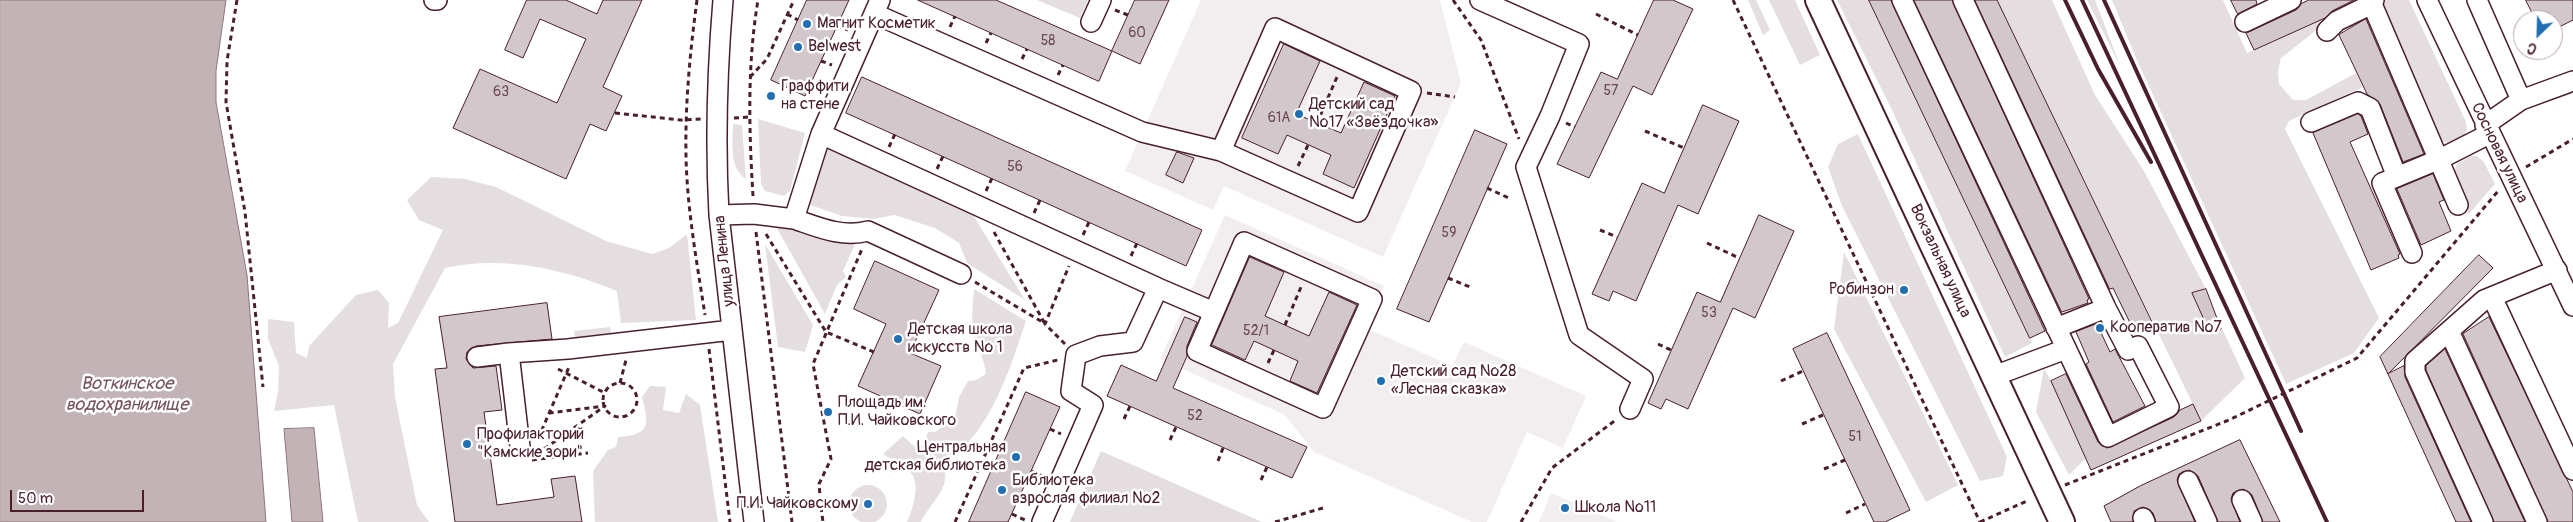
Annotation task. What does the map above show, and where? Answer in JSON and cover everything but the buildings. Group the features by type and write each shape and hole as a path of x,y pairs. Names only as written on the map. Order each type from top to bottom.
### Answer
{"main road":[{"name":"Вокзальная улица","path":"1818,0 2062,522"}],"street":[{"name":"улица Ленина","path":"723,0 716,118 719,215 754,522"},
{"path":"1091,22 1101,0"},
{"path":"1480,0 1580,44 1526,167 1579,335 1644,378 1630,409"},
{"path":"1902,0 2108,437 2169,407 2138,346 2128,350 2106,308 1963,0"},
{"path":"2245,22 2268,5 2291,0"},
{"name":"Сосновая улица","path":"2427,0 2487,130 2572,298"},
{"path":"2477,0 2521,100"},
{"path":"2327,31 2337,21 2373,2 2458,205"},
{"path":"794,218 821,134 877,7 1142,132 1220,151 1358,212 1411,91 1275,28 1220,151"},
{"path":"2412,253 2382,184 2440,159 2487,130 2521,100 2573,81"},
{"path":"2311,122 2358,102 2370,108 2398,177"},
{"path":"821,134 1214,312"},
{"path":"719,215 754,214 794,218 833,232 856,235 868,232 961,274"},
{"path":"1244,242 1372,299 1323,408 1197,351 1214,312 1244,242"},
{"path":"2483,522 2414,372 2415,361 2484,300 2557,270"},
{"path":"1042,522 1093,405 1071,391 1076,355 1100,346 1134,342 1158,288"},
{"path":"2492,297 2573,470"},
{"path":"2056,328 2106,308"},
{"path":"476,357 577,348 732,330"},
{"path":"2449,331 2537,522"},
{"path":"1994,376 2066,348"},
{"path":"509,354 529,451"},
{"path":"2188,480 2207,522"},
{"path":"2242,500 2252,522"}],"path":[{"path":"237,0 227,61 226,102 244,212 263,387"},
{"path":"615,113 687,119 688,80 697,0"},
{"path":"758,0 751,45 749,117 754,214 792,522"},
{"path":"750,77 767,59 794,0"},
{"path":"1453,0 1481,40 1528,162"},
{"path":"1732,0 1980,522 2048,491 2229,420 2357,358 2510,177 2573,139"},
{"path":"787,14 798,20"},
{"path":"1596,14 1638,34"},
{"path":"1317,123 1344,60"},
{"path":"1411,91 1455,97"},
{"path":"1645,131 1684,148"},
{"path":"1291,182 1308,145"},
{"path":"1487,188 1511,199"},
{"path":"979,206 1045,324"},
{"path":"754,214 826,332 874,352"},
{"path":"1045,324 1089,222"},
{"path":"1600,230 1617,237"},
{"path":"1707,243 1739,258"},
{"path":"823,522 819,484 831,459 813,364 865,244"},
{"path":"1284,325 1308,270"},
{"path":"961,274 1045,324 1076,355"},
{"path":"1448,278 1470,287"},
{"path":"620,384 630,342"},
{"path":"1658,344 1671,350"},
{"path":"529,451 549,413 577,348"},
{"path":"955,522 1024,368 1076,355"},
{"path":"550,365 605,393"},
{"path":"1781,381 1803,371"},
{"path":"620,384 631,387 637,397 635,408 622,417 611,414 605,406 605,393 610,387 620,384"},
{"path":"529,451 605,406"},
{"path":"549,413 605,406"},
{"path":"1124,419 1130,406"},
{"path":"1521,522 1552,468 1630,409"},
{"path":"1802,424 1823,414"},
{"path":"1170,440 1176,427"},
{"path":"1218,461 1223,448"},
{"path":"529,451 588,454"},
{"path":"1824,469 1845,460"},
{"path":"1261,480 1267,467"},
{"path":"1846,513 1865,504"},
{"path":"790,508 821,507"},
{"path":"1275,522 1323,508"},
{"path":"1012,514 1030,522"}],"shaded area":[{"path":"1037,0 1088,0 1080,18"},
{"name":"Детский сад №17 «Звёздочка»","path":"1201,0 1440,0 1461,83 1383,257 1224,186 1213,210 1125,171"},
{"path":"1748,0 1756,0 1770,30 1763,35"},
{"path":"1769,0 1795,0 1820,55 1800,65"},
{"path":"1837,0 1869,0 2032,343 2005,357 1893,112"},
{"path":"1997,0 2052,0 2095,95 2144,171 2206,289 2193,293 2213,309 2245,378 2201,421"},
{"path":"2087,0 2095,0 2121,68"},
{"path":"2112,0 2223,0 2247,53 2334,13 2314,32 2281,58 2278,71 2279,84 2293,100 2306,100 2356,73 2363,87 2289,121 2285,129 2379,318 2354,353 2286,384 2136,58"},
{"path":"2380,0 2409,0 2466,122 2467,130 2463,136 2450,144 2437,139"},
{"path":"758,119 805,133 790,191 784,196 765,191 761,184"},
{"path":"733,124 742,125 746,179 736,168 734,161 732,147"},
{"path":"1858,134 2007,457 2003,476 1980,481 1842,206 1828,167 1838,144"},
{"path":"826,148 970,210 1025,300 967,263 959,243 935,228 894,215 874,219 842,216 810,205"},
{"path":"2471,156 2477,156 2484,162 2495,184 2468,215 2453,176 2457,164"},
{"path":"431,177 465,179 496,187 606,241 652,254 669,248 687,234 696,320 621,323 617,291 576,276 532,266 488,263 445,268 393,364 395,397 417,505 429,522 358,522 334,405 274,411 278,392 279,366 268,339 268,319 294,322 296,353 307,358 309,346 356,295 378,290 389,303 388,328 398,323 443,230 419,220 407,200"},
{"name":"Детский сад №28 «Лесная сказка»","path":"1225,215 1384,286 1366,328 1452,366 1464,342 1586,396 1563,448 1527,432 1487,522 1472,522 1314,452 1285,415 1160,359"},
{"path":"774,223 802,229 839,243 856,242 843,271 846,277 837,285 825,314"},
{"path":"765,244 813,325 805,352 778,347"},
{"path":"1844,252 1958,485 1926,502 1834,329"},
{"path":"974,289 1026,321 1005,380 985,420 973,437 958,452 942,463 945,472 943,487 921,522 907,522 915,494 915,480 907,469 883,454 903,436 915,447 924,446 928,432 935,432 955,418 959,397 968,381 976,380 986,374 973,329"},
{"path":"610,327 611,333 575,337 574,331"},
{"path":"2044,368 2089,455 2069,475 2036,412"},
{"path":"650,386 666,387 663,410 679,413 686,394 700,405 718,522 595,522 593,471 608,450 616,447 618,437 636,434 645,427 646,415 642,397"},
{"path":"1101,451 1262,522 1070,522"},
{"path":"868,485 881,491 887,504 881,517 868,523 855,517 849,504 855,491"},
{"name":"Школа №11","path":"1551,493 1617,522 1539,522"}],"water":[{"name":"Воткинское водохранилище","path":"0,0 226,0 216,71 216,102 247,275 266,522 0,522"},
{"path":"314,428 323,522 292,522 284,429"}],"railway":[{"path":"2065,0 2098,69 2151,162"},
{"path":"2082,0 2327,522"},
{"path":"2104,0 2301,431"}],"place":[{"name":"Магнит Косметик","path":"807,24"},
{"name":"Belwest","path":"798,47"},
{"name":"Граффити на стене","path":"771,96"},
{"name":"Детский сад №17 «Звёздочка»","path":"1299,114"},
{"name":"Робинзон","path":"1904,290"},
{"name":"Кооператив №7","path":"2100,328"},
{"name":"Детская школа искусств № 1","path":"898,339"},
{"name":"Детский сад №28 «Лесная сказка»","path":"1381,381"},
{"name":"Площадь им. П.И. Чайковского","path":"828,412"},
{"name":"Профилакторий \"Камские зори\"","path":"467,444"},
{"name":"Центральная детская библиотека","path":"1016,457"},
{"name":"Библиотека взрослая филиал №2","path":"1002,490"},
{"name":"П.И. Чайковскому","path":"868,504"},
{"name":"Школа №11","path":"1565,508"}]}
